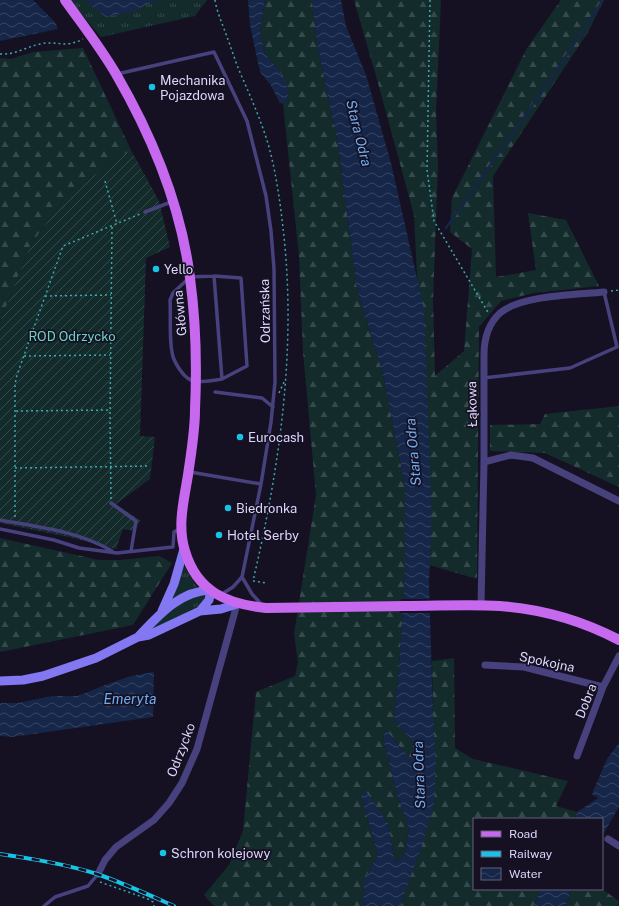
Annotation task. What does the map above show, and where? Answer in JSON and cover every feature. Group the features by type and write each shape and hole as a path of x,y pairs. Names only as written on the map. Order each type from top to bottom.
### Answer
{"main road":[{"name":"Główna","path":"65,0 116,74 141,121 153,147 172,202 185,249 195,322 196,381 195,414 181,528 184,549 194,572 215,593 237,604 266,608 466,606 516,608 553,615 582,624 619,640"},
{"path":"161,613 174,584 184,549"},
{"path":"138,637 161,613 186,596 196,592 215,593"},
{"path":"200,611 215,593"},
{"path":"0,681 23,680 43,676 96,658 138,637 149,635 200,611 221,609 237,604"}],"street":[{"path":"494,319 507,309 522,303 541,299 604,292"},
{"name":"Łąkowa","path":"481,606 484,462 483,378 485,340 494,319"},
{"path":"484,462 511,455 533,458 619,501"},
{"name":"Odrzycko","path":"96,877 105,860 116,847 154,820 169,803 182,783 197,749 237,604"},
{"name":"Dobra","path":"577,756 604,687 619,656"},
{"name":"Spokojna","path":"484,665 524,666 604,687"},
{"path":"608,839 619,846"}],"lane":[{"name":"Odrzańska","path":"116,74 214,52 247,121 266,196 271,231 274,277 275,375 273,407 261,484 242,577"},
{"path":"145,212 172,202"},
{"path":"214,276 222,379"},
{"path":"214,276 240,278 247,366 222,379 196,381 191,380 184,375 172,354 170,300 173,293 190,277 214,276"},
{"path":"483,378 570,368 617,347 604,292"},
{"path":"215,392 262,398 273,407"},
{"path":"188,472 261,484"},
{"path":"111,503 136,520 131,551"},
{"path":"0,520 59,530 102,546 114,553"},
{"path":"0,529 54,540 79,548 114,553 173,547 174,532 181,528"},
{"path":"215,593 233,587 242,577 252,594 266,608"},
{"path":"44,906 55,897 88,886 96,877"}],"path":[{"path":"215,0 216,6"},
{"path":"430,0 427,170 434,221 476,293 494,319"},
{"path":"0,54 9,54 40,44 66,45 90,35"},
{"path":"105,181 117,224"},
{"path":"15,523 15,411 17,375 63,246 145,212"},
{"path":"111,503 110,355 112,226"},
{"path":"45,296 111,295"},
{"path":"24,356 110,355"},
{"path":"266,583 252,581 264,534 278,456 285,378"},
{"path":"15,411 110,410"},
{"path":"15,468 149,466"},
{"path":"96,877 148,899 153,902 154,906"}],"green space":[{"path":"69,0 207,0 195,16 101,37"},
{"path":"265,0 312,0 317,43 338,145 357,288 383,374 405,487 405,575 394,720 413,742 411,760 386,730 383,738 398,798 409,828 405,855 395,863 388,823 361,796 378,855 364,880 363,906 214,906 204,895 229,865 243,831 256,692 295,676 298,662 294,634 316,495 303,352 299,256 283,104 288,99 279,70 265,54 260,31"},
{"path":"354,0 441,0 436,111 438,166 433,301 435,376 464,351 472,249 450,232 452,198 527,48 561,0 604,0 588,32 493,176 496,277 536,270 528,213 566,220 599,286 534,293 501,301 479,327 477,579 426,564 419,314 414,215"},
{"path":"83,48 131,150 68,193 30,246 0,322 0,58 11,59 33,52"},
{"name":"ROD Odrzycko","path":"131,150 159,201 170,247 146,258 140,436 155,437 150,479 116,504 140,520 135,531 123,529 116,549 73,538 0,523 0,322 30,246 68,193"},
{"path":"619,406 619,487 545,453 490,451 490,425 540,424 545,414"},
{"path":"0,538 99,560 120,560 159,556 172,563 133,625 0,652"},
{"path":"183,564 197,587 169,603"},
{"path":"205,593 203,603 147,633 161,618 179,604 190,598"},
{"path":"454,658 455,748 473,759 568,781 556,806 577,812 575,818 473,818 473,890 541,890 534,906 401,906 405,892 433,714 432,661"},
{"path":"572,890 603,890 619,901 618,906 565,906"}],"water":[{"path":"0,0 33,0 55,22 58,29 0,41"},
{"path":"87,0 162,0 150,2 136,11 106,17 88,3"},
{"path":"248,0 265,0 260,31 265,54 279,70 287,85 288,99 283,104 280,103 270,84 260,72 250,25"},
{"name":"Stara Odra","path":"312,0 341,0 346,26 366,75 391,163 424,309 431,496 429,582 436,767 434,804 422,845 401,906 363,906 364,880 378,855 361,796 365,790 388,823 395,863 405,855 409,828 398,798 383,738 386,730 411,760 413,742 394,720 405,575 405,487 383,374 357,288 338,145 317,43"},
{"name":"Emeryta","path":"154,672 153,717 12,737 0,736 0,703 17,703 52,696 78,696 131,676"},
{"path":"619,743 619,807 603,834 603,818 575,818 577,812 598,798 592,794 607,759"},
{"path":"541,890 572,890 565,906 534,906"}],"pier":[{"path":"401,599 432,599 432,613 400,613"}],"waterway":[{"path":"446,228 546,86 603,0"}],"railway":[{"path":"0,854 85,870 126,885 174,906"}],"place":[{"name":"Mechanika Pojazdowa","path":"152,87"},
{"name":"Yello","path":"156,269"},
{"name":"Eurocash","path":"240,437"},
{"name":"Biedronka","path":"228,508"},
{"name":"Hotel Serby","path":"219,535"},
{"name":"Schron kolejowy","path":"163,853"}]}
